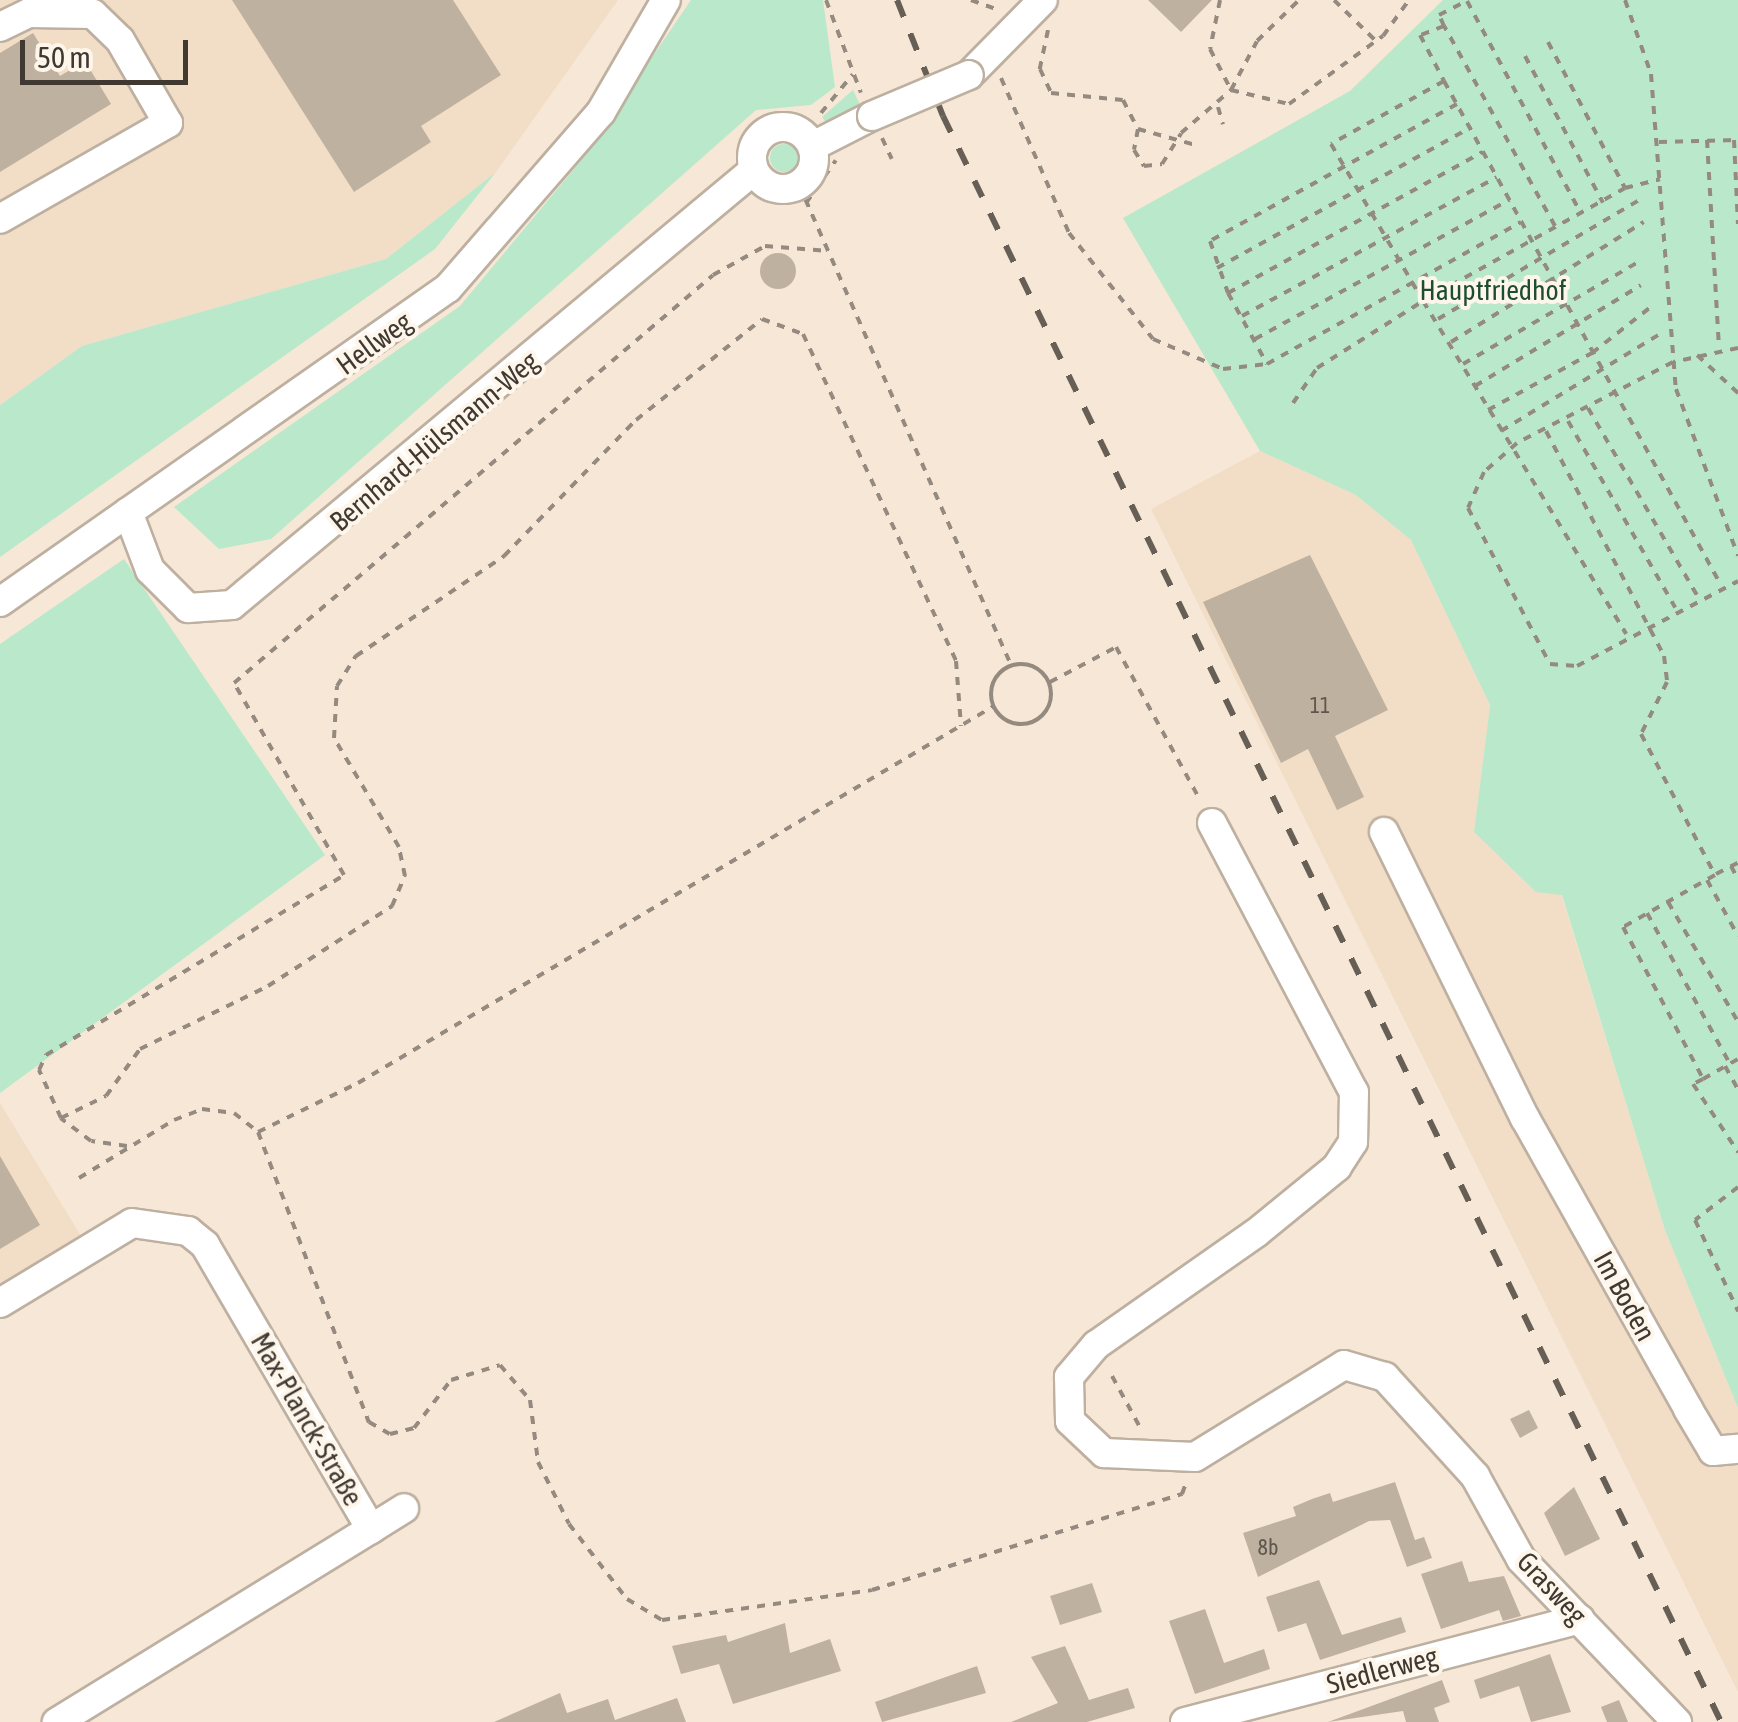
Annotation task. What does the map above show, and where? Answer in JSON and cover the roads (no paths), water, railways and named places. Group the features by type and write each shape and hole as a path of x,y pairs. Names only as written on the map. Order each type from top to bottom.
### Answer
{"street":[{"name":"Hellweg","path":"0,602 448,288 601,112 666,0"},
{"path":"813,146 969,75 1038,5"},
{"path":"0,27 29,13 93,14 120,40 168,123 0,219"},
{"path":"796,128 813,146 814,167 798,185 781,189 754,170 766,130 796,128"},
{"name":"Bernhard-Hülsmann-Weg","path":"128,512 150,570 188,608 232,606 754,170"},
{"name":"Grasweg","path":"1212,823 1354,1092 1358,1118 1337,1166 1096,1345 1070,1377 1070,1421 1104,1453 1194,1457 1344,1365 1384,1376 1444,1440 1521,1559 1677,1722"},
{"name":"Im Boden","path":"1384,832 1525,1118 1713,1451 1738,1449"},
{"name":"Max-Planck-Straße","path":"0,1303 132,1223 188,1230 205,1245 372,1529 57,1722"},
{"path":"372,1529 404,1508"},
{"name":"Siedlerweg","path":"1185,1722 1580,1618"}],"railway":[{"path":"897,0 943,116 1721,1722"}],"park label":[{"name":"Hauptfriedhof","path":"1493,290"}]}
